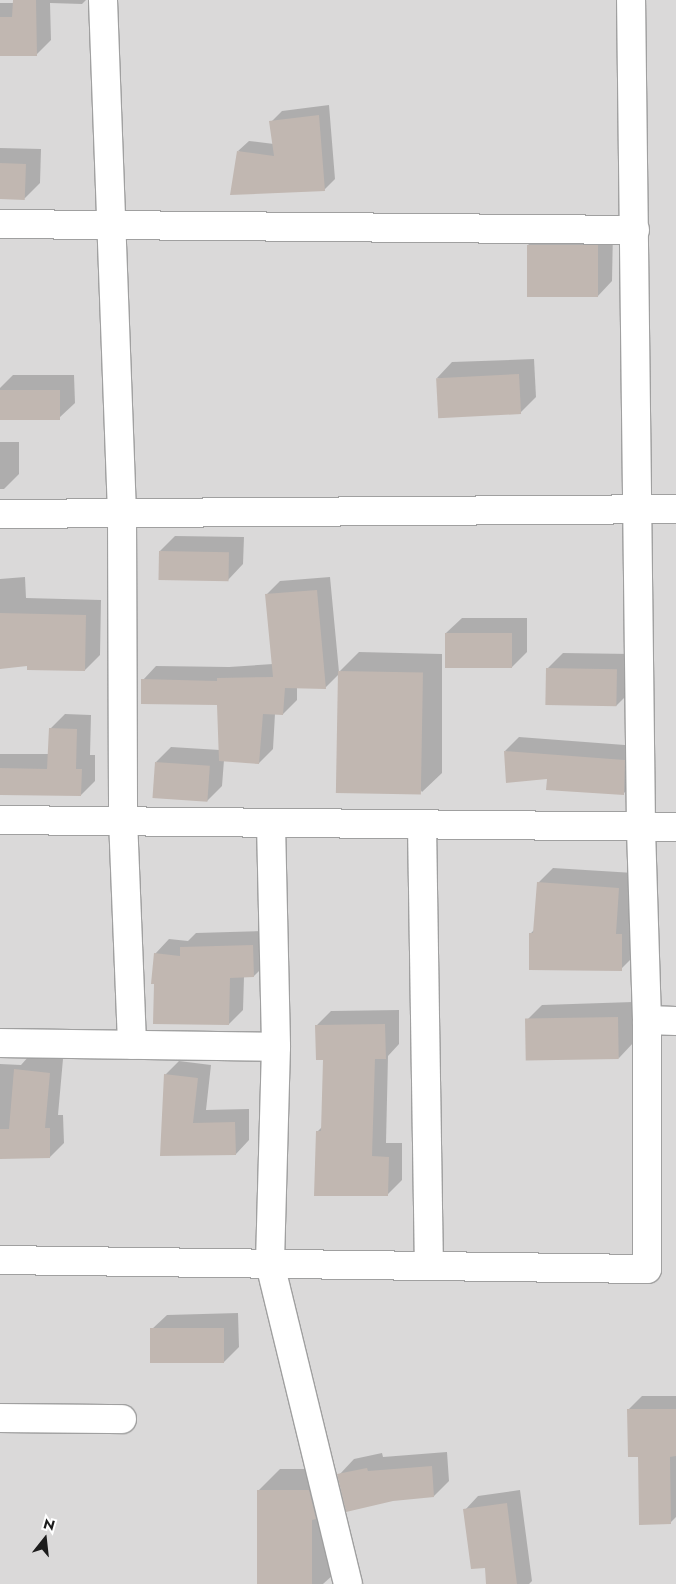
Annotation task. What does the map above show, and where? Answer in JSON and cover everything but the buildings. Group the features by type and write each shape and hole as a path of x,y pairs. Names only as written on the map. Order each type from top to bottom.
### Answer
{"street":[{"path":"104,0 122,513 123,819 132,1045"},
{"path":"0,1260 647,1269 647,1020 641,826 639,509 631,0"},
{"path":"0,224 635,230"},
{"path":"0,514 676,509"},
{"path":"0,820 123,819 271,824 676,827"},
{"path":"271,824 276,1047 270,1264 348,1584"},
{"path":"422,825 429,1265"},
{"path":"647,1020 676,1021"},
{"path":"0,1043 276,1047"},
{"path":"0,1418 122,1419"}],"shaded area":[{"path":"0,0 676,0 676,1584 0,1584"}]}
